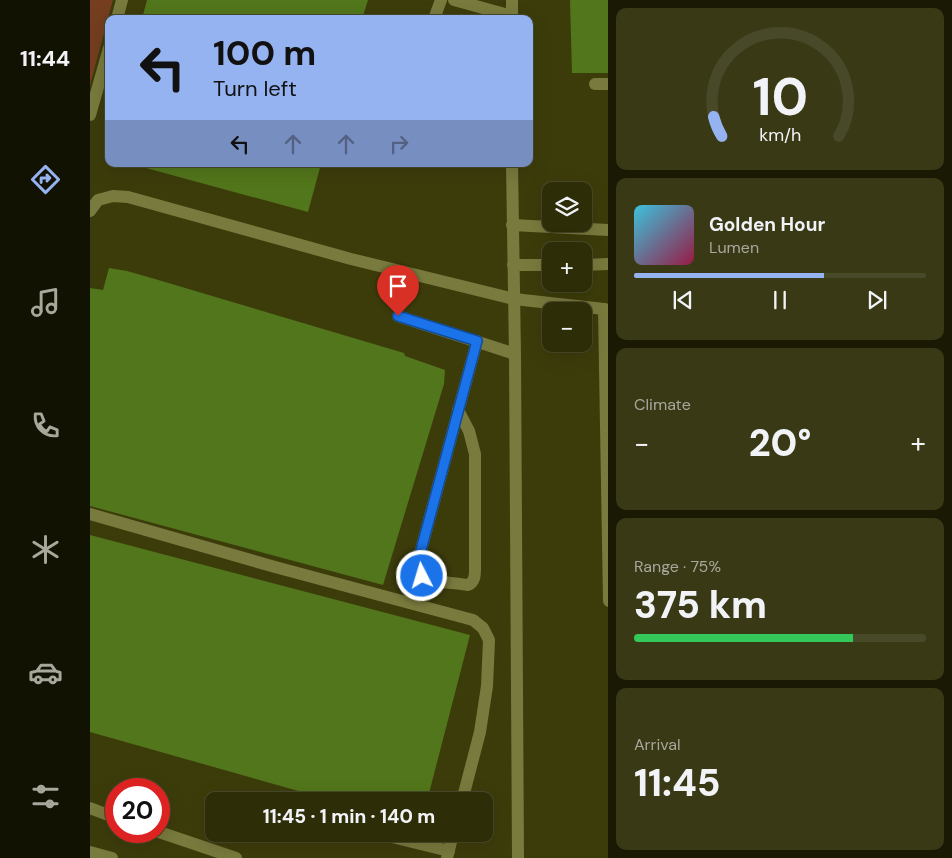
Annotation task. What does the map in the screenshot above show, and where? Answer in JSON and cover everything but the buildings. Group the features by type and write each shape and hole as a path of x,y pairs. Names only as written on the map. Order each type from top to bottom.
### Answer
{"street":[{"path":"118,15 122,0"},
{"path":"435,15 441,0"},
{"path":"454,0 502,15"},
{"path":"512,0 512,15"},
{"path":"90,115 105,62"},
{"path":"595,84 608,84"},
{"path":"512,167 518,858"},
{"path":"90,211 98,200 113,196 128,197 351,258 514,299 606,309 608,601"},
{"path":"512,225 608,230"},
{"path":"592,264 608,264"},
{"path":"513,265 542,265"},
{"path":"398,316 514,354"},
{"path":"458,410 469,431 475,454 476,568 472,583 468,585 428,579 418,571 417,565 458,410 477,341"},
{"path":"90,514 474,620 483,628 488,640 487,686 480,732 464,792"},
{"path":"90,808 105,814"},
{"path":"170,836 236,858"},
{"path":"408,842 448,855 451,842"},
{"path":"90,852 112,858"}],"shaded area":[{"path":"90,0 113,0 109,15 105,15 105,30 90,85"}],"route":[{"path":"398,316 477,341 417,565 418,571 422,576"}]}
